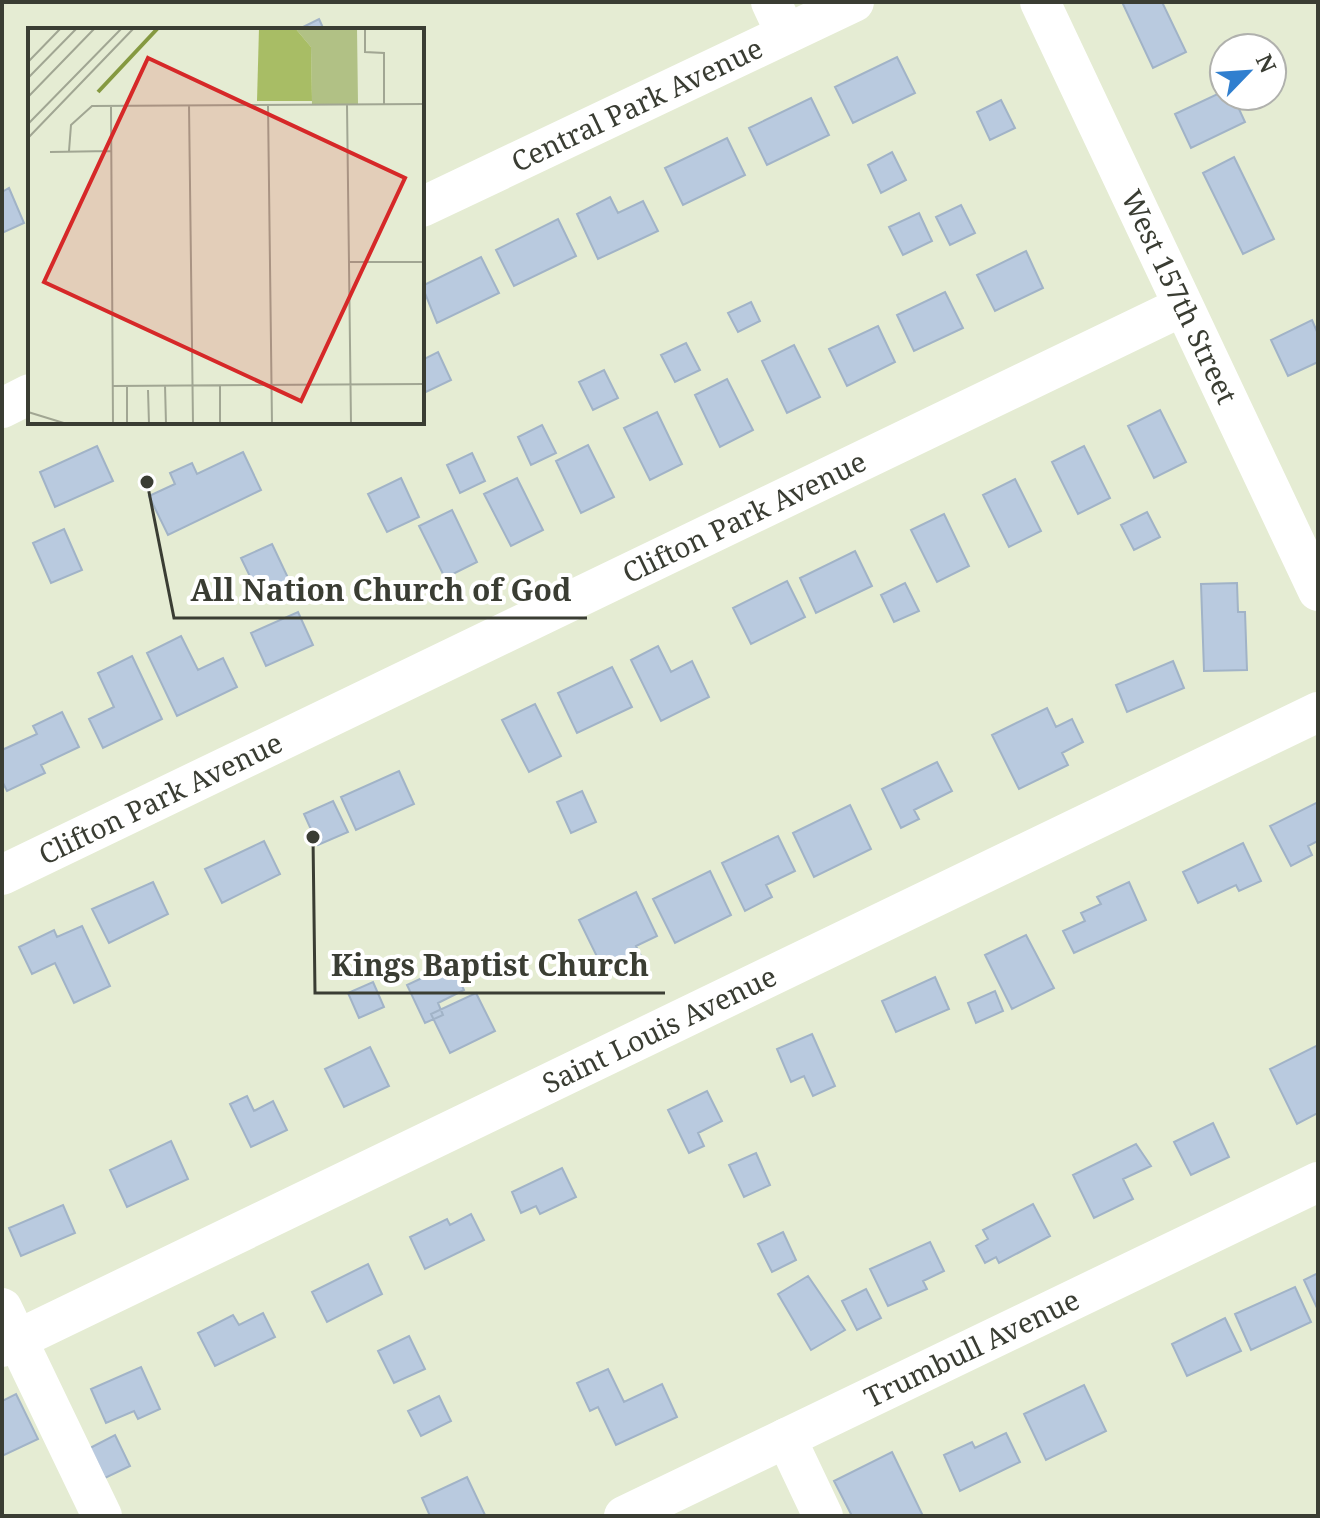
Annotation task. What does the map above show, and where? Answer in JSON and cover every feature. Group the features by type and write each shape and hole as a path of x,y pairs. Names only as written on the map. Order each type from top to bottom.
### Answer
{"street":[{"name":"Central Park Avenue","path":"424,206 778,18 854,2"},
{"name":"West 157th Street","path":"1040,2 1318,591"},
{"name":"Clifton Park Avenue","path":"2,875 1183,306"},
{"path":"2,408 28,395"},
{"name":"Saint Louis Avenue","path":"7,1331 1318,712"},
{"name":"Trumbull Avenue","path":"624,1516 1318,1182"},
{"path":"7,1331 102,1516"},
{"path":"786,1438 823,1516"}],"building":[{"path":"1122,2 1162,2 1186,52 1153,68"},
{"path":"319,19 323,28 301,28"},
{"path":"897,57 915,93 853,123 835,87"},
{"path":"811,98 829,135 767,165 749,128"},
{"path":"1208,99 1208,112 1240,112 1245,122 1191,148 1175,114"},
{"path":"1001,100 1015,128 990,140 977,112"},
{"path":"727,138 745,175 683,205 665,168"},
{"path":"892,152 906,180 881,193 868,165"},
{"path":"1234,157 1274,239 1243,254 1203,173"},
{"path":"9,188 24,223 2,233 2,192"},
{"path":"610,197 618,213 643,201 658,231 598,259 577,214"},
{"path":"961,205 975,233 950,245 936,217"},
{"path":"919,213 932,241 903,255 889,227"},
{"path":"558,219 576,256 514,286 496,250"},
{"path":"1026,251 1043,288 995,311 977,275"},
{"path":"481,257 499,293 437,323 424,285"},
{"path":"945,292 963,328 914,351 897,315"},
{"path":"751,302 760,321 738,332 728,313"},
{"path":"1312,320 1318,334 1318,362 1288,376 1271,340"},
{"path":"878,326 895,362 847,386 829,349"},
{"path":"686,343 700,370 675,382 661,355"},
{"path":"794,345 820,397 787,413 762,361"},
{"path":"438,352 451,380 426,392 424,359"},
{"path":"604,370 618,398 593,410 579,382"},
{"path":"727,379 753,430 720,447 695,395"},
{"path":"1160,410 1186,462 1154,478 1128,426"},
{"path":"657,412 682,464 650,480 624,428"},
{"path":"542,425 556,453 531,465 518,437"},
{"path":"588,445 614,497 581,513 556,461"},
{"path":"97,446 113,481 55,507 40,472"},
{"path":"1084,446 1110,498 1078,514 1052,462"},
{"path":"243,452 261,490 168,535 149,496 175,484 170,473 192,463 197,474"},
{"path":"472,453 485,481 460,493 447,465"},
{"path":"401,478 419,517 387,532 368,494"},
{"path":"517,478 543,530 511,546 484,494"},
{"path":"1015,479 1041,531 1009,547 983,495"},
{"path":"452,510 477,562 445,578 419,526"},
{"path":"1147,512 1160,537 1134,550 1121,525"},
{"path":"944,514 969,566 937,582 911,530"},
{"path":"64,529 82,570 51,583 33,543"},
{"path":"272,544 290,582 260,597 241,558"},
{"path":"855,551 872,586 816,613 800,578"},
{"path":"787,581 805,617 751,644 733,608"},
{"path":"905,583 919,611 894,622 881,595"},
{"path":"1237,583 1238,612 1245,612 1247,670 1204,671 1201,584"},
{"path":"298,612 313,645 266,666 251,633"},
{"path":"181,636 198,670 223,658 237,687 177,716 147,653"},
{"path":"658,646 671,672 692,661 709,697 661,721 631,660"},
{"path":"132,656 162,719 103,748 89,719 114,707 98,673"},
{"path":"1173,661 1184,688 1127,712 1116,685"},
{"path":"612,667 632,707 577,733 558,693"},
{"path":"535,704 561,756 529,772 502,720"},
{"path":"1047,708 1056,727 1072,719 1083,742 1062,753 1068,765 1019,789 992,735"},
{"path":"62,712 79,747 41,765 45,773 7,791 2,781 2,750 37,734 33,726"},
{"path":"937,762 952,791 914,810 919,819 901,828 882,789"},
{"path":"399,771 414,804 356,830 341,797"},
{"path":"582,791 596,822 571,833 557,802"},
{"path":"333,801 348,832 318,845 304,814"},
{"path":"1318,802 1318,841 1308,846 1312,855 1291,866 1270,826"},
{"path":"850,805 871,849 814,877 793,833"},
{"path":"778,836 795,871 766,885 772,897 745,911 722,863"},
{"path":"264,841 280,874 222,903 205,869"},
{"path":"1243,843 1261,881 1239,891 1236,885 1198,903 1183,872"},
{"path":"710,871 731,915 675,943 653,899"},
{"path":"153,882 168,914 109,943 92,909"},
{"path":"1129,882 1146,920 1074,953 1063,931 1085,921 1081,913 1101,904 1097,897"},
{"path":"636,892 657,936 636,946 642,958 606,975 579,920"},
{"path":"82,926 110,986 74,1003 55,963 32,974 19,947 54,930 57,937"},
{"path":"1026,935 1054,988 1012,1009 985,955"},
{"path":"452,964 464,990 438,1003 443,1015 425,1023 407,985"},
{"path":"935,977 949,1009 896,1032 882,1001"},
{"path":"373,982 384,1007 359,1018 348,993"},
{"path":"995,991 1003,1011 976,1023 968,1003"},
{"path":"476,993 495,1031 450,1053 431,1014"},
{"path":"812,1034 835,1086 813,1096 804,1076 791,1082 777,1049"},
{"path":"1318,1045 1318,1113 1297,1124 1270,1069"},
{"path":"370,1047 389,1086 344,1107 325,1069"},
{"path":"707,1091 722,1121 698,1133 704,1146 689,1153 668,1110"},
{"path":"247,1096 254,1111 273,1101 287,1130 251,1147 230,1104"},
{"path":"1213,1123 1229,1157 1191,1175 1174,1142"},
{"path":"171,1141 188,1179 127,1207 110,1170"},
{"path":"1136,1144 1151,1166 1123,1179 1133,1199 1094,1218 1073,1175"},
{"path":"756,1153 770,1185 744,1197 729,1165"},
{"path":"562,1168 576,1197 540,1214 536,1206 521,1213 512,1192"},
{"path":"1033,1204 1050,1236 999,1263 996,1257 985,1263 976,1246 988,1239 983,1230"},
{"path":"63,1205 75,1233 21,1256 9,1228"},
{"path":"471,1214 484,1240 425,1269 410,1237 447,1219 450,1225"},
{"path":"783,1232 796,1260 772,1272 758,1244"},
{"path":"930,1242 944,1271 923,1281 927,1289 888,1306 870,1269"},
{"path":"368,1264 382,1294 327,1322 312,1292"},
{"path":"1318,1273 1318,1310 1304,1280"},
{"path":"808,1276 845,1330 811,1350 778,1294"},
{"path":"1295,1287 1311,1322 1251,1350 1235,1314"},
{"path":"866,1289 881,1318 857,1330 842,1301"},
{"path":"263,1313 275,1337 215,1366 198,1333 233,1315 239,1325"},
{"path":"1225,1318 1241,1351 1187,1376 1172,1344"},
{"path":"409,1336 425,1369 394,1383 378,1351"},
{"path":"141,1367 160,1409 138,1419 134,1411 106,1423 91,1389"},
{"path":"608,1369 624,1402 662,1384 677,1417 616,1445 598,1407 590,1411 577,1383"},
{"path":"1084,1385 1106,1431 1046,1460 1024,1414"},
{"path":"16,1394 38,1439 2,1456 2,1401"},
{"path":"439,1396 451,1421 421,1436 408,1411"},
{"path":"1006,1433 1020,1462 960,1491 944,1455 972,1442 975,1448"},
{"path":"115,1435 130,1466 105,1478 90,1448"},
{"path":"892,1452 923,1516 852,1516 834,1481"},
{"path":"467,1477 485,1515 430,1516 422,1498"}],"place":[{"name":"All Nation Church of God","path":"147,482"},
{"name":"Kings Baptist Church","path":"313,837"}]}
